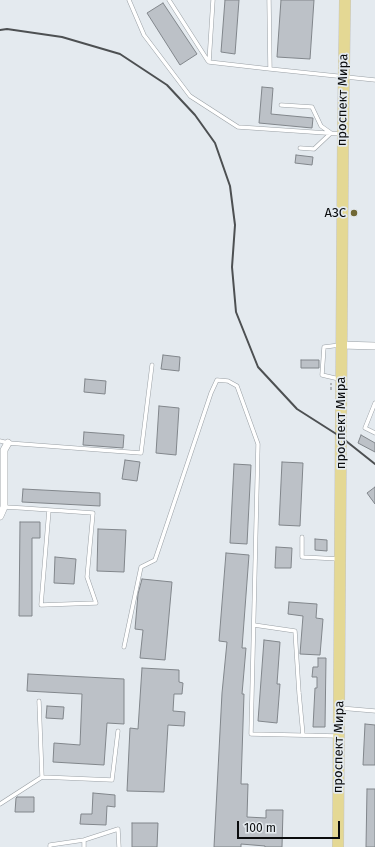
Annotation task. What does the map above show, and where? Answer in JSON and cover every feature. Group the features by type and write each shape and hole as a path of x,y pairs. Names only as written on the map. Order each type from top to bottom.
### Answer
{"main road":[{"name":"проспект Мира","path":"338,847 340,559 336,378 341,345 337,134 344,77 345,0"}],"street":[{"path":"341,345 375,346"},
{"path":"0,516 4,507 4,450 8,443"}],"lane":[{"path":"128,0 144,35 190,96 238,127 337,134"},
{"path":"169,0 209,62"},
{"path":"209,62 213,0"},
{"path":"269,0 270,69"},
{"path":"209,62 375,80"},
{"path":"281,105 312,107 321,126 337,134"},
{"path":"300,148 314,149 337,134"},
{"path":"336,378 322,375 324,347 341,345"},
{"path":"0,441 8,443 141,453 152,364"},
{"path":"124,647 141,567 156,560 208,401 217,380 228,381 237,386 258,444 251,734 339,736"},
{"path":"375,403 365,428 375,433"},
{"path":"4,507 93,513 87,576 96,603 41,605 48,510"},
{"path":"302,537 302,557 340,559"},
{"path":"254,625 295,631 298,693 303,735"},
{"path":"39,701 42,777"},
{"path":"339,708 375,711"},
{"path":"0,804 42,777 112,780 118,731"},
{"path":"50,847 50,845 84,840 118,829 119,847"},
{"path":"84,840 84,847"}],"path":[{"path":"331,390 336,378"}],"building":[{"path":"225,0 239,0 235,54 221,52"},
{"path":"281,0 314,0 310,59 277,57"},
{"path":"163,3 197,54 180,65 147,13"},
{"path":"262,87 273,88 271,114 313,118 312,128 259,123"},
{"path":"296,155 313,157 312,165 295,163"},
{"path":"163,355 180,357 179,371 161,369"},
{"path":"301,360 319,360 319,368 301,368"},
{"path":"85,379 106,381 105,394 84,392"},
{"path":"159,406 179,408 176,455 156,453"},
{"path":"84,432 124,435 123,448 83,445"},
{"path":"361,435 375,443 375,452 358,443"},
{"path":"125,460 140,462 137,481 122,479"},
{"path":"282,462 303,463 300,526 279,525"},
{"path":"234,464 251,465 247,544 230,543"},
{"path":"375,487 375,504 367,493"},
{"path":"23,489 100,493 100,506 22,502"},
{"path":"20,522 40,522 40,538 32,538 32,616 19,616"},
{"path":"98,529 126,530 124,572 97,571"},
{"path":"315,539 327,540 327,551 315,550"},
{"path":"276,547 292,548 291,568 275,568"},
{"path":"226,553 249,555 242,648 246,648 242,694 244,694 241,784 248,784 247,817 266,818 266,810 283,810 282,847 265,847 241,844 241,847 214,847 222,693 227,642 219,641"},
{"path":"55,557 76,559 74,584 54,583"},
{"path":"142,579 172,582 165,660 140,658 143,630 135,629 138,594"},
{"path":"289,602 317,604 316,618 323,619 320,655 300,654 303,616 288,614"},
{"path":"264,640 280,642 277,684 280,684 277,723 258,721"},
{"path":"318,658 326,658 325,727 313,727 317,677 312,677 313,667 318,667"},
{"path":"142,668 179,670 179,682 183,683 182,694 174,694 173,711 185,712 184,726 168,725 164,792 127,791 130,728 138,729"},
{"path":"28,674 124,679 124,724 107,723 104,765 53,762 54,743 80,745 82,694 27,691"},
{"path":"47,706 64,707 63,719 46,718"},
{"path":"365,724 375,725 375,765 363,765"},
{"path":"367,789 375,789 375,847 366,847"},
{"path":"93,793 115,795 115,807 107,806 106,825 80,824 81,814 92,814"},
{"path":"17,797 34,797 34,812 15,812"},
{"path":"132,823 158,823 157,847 132,847"}],"railway":[{"path":"0,30 7,29 62,37 120,54 167,85 195,115 215,143 230,186 235,225 232,267 236,312 258,367 297,409 341,437 375,464"}],"place":[{"name":"АЗС","path":"354,213"}]}
